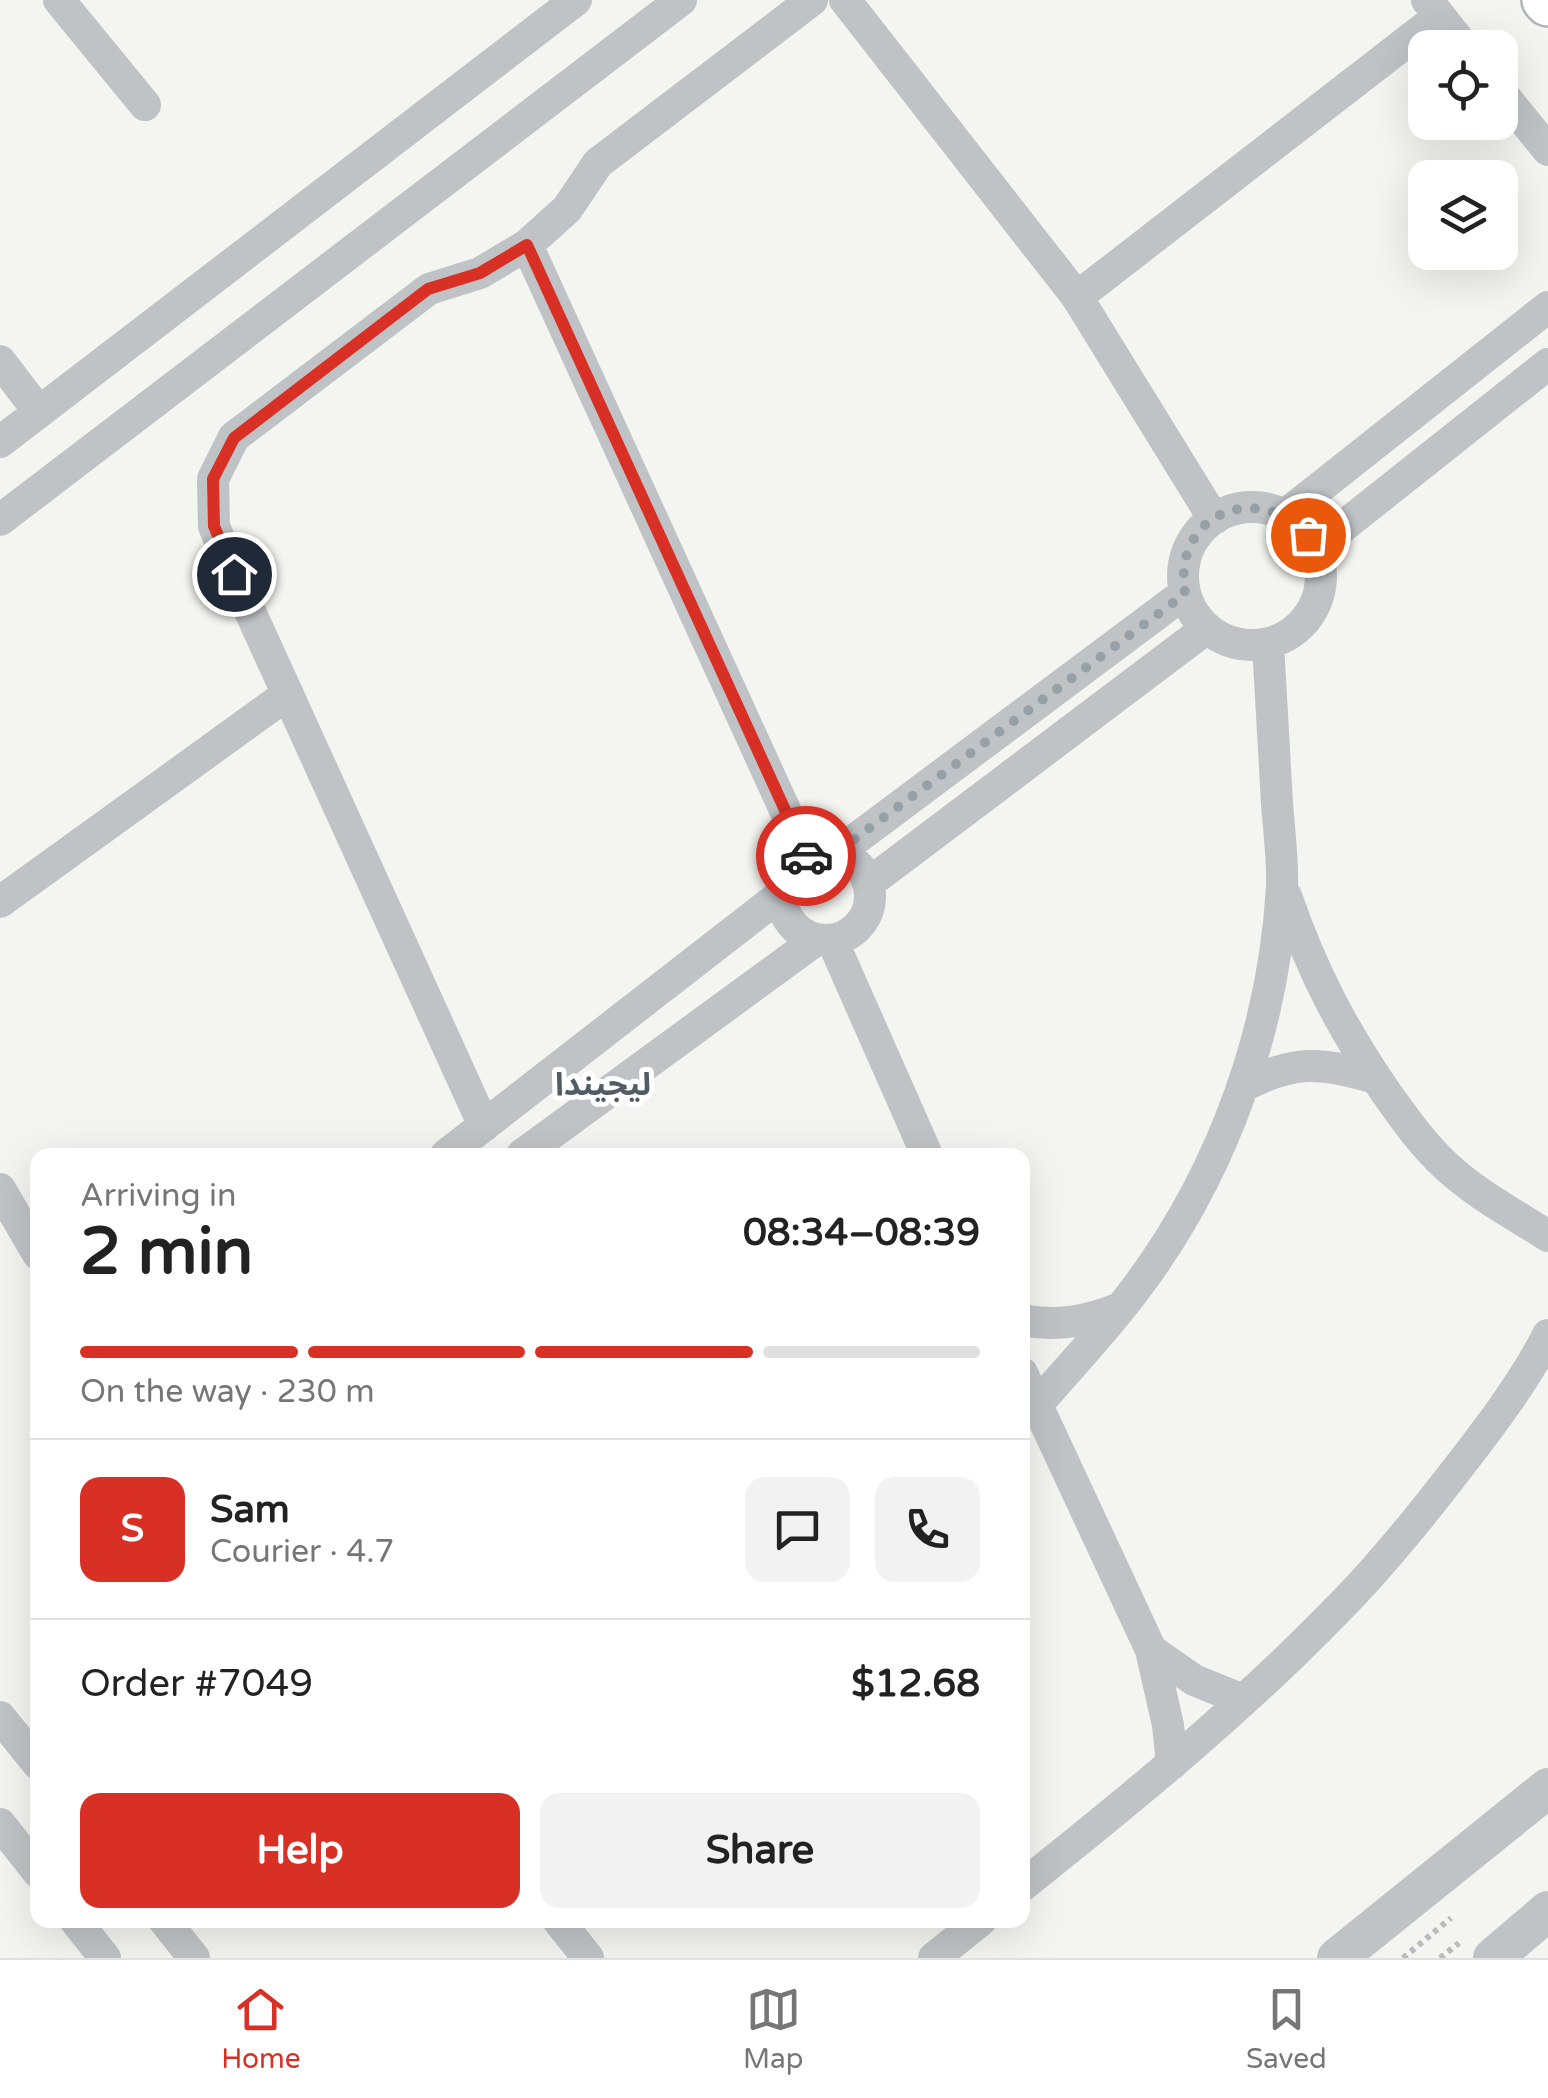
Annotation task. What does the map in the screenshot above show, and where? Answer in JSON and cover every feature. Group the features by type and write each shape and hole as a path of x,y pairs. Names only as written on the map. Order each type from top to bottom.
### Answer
{"street":[{"path":"59,0 145,104"},
{"path":"0,442 576,0"},
{"path":"0,520 681,0"},
{"path":"484,1126 234,574 214,526 213,479 234,438 428,289 480,273 527,245 567,208 598,163 812,0"},
{"path":"845,0 1078,296 1214,519"},
{"path":"1078,296 1434,8 1451,30"},
{"path":"1518,113 1548,150"},
{"path":"527,245 821,855"},
{"path":"1285,515 1548,307"},
{"path":"1316,548 1539,376 1510,337"},
{"path":"0,361 39,412"},
{"path":"1262,508 1285,515 1298,524 1316,548 1322,572 1314,607 1290,634 1268,644 1246,645 1225,640 1207,628 1185,594 1183,572 1187,552 1198,533 1214,519 1237,509 1262,508"},
{"path":"821,855 850,859 862,869 868,883 871,898 867,913 847,936 824,940 802,934 790,923 783,909 782,894 785,878 794,866 821,855 1185,594"},
{"path":"868,883 1207,628"},
{"path":"1030,1383 1120,1308 1140,1284 1178,1228 1210,1168 1242,1088 1272,975 1282,885 1268,644"},
{"path":"0,902 288,694"},
{"path":"1282,885 1320,984 1345,1032 1408,1124 1446,1166 1548,1236"},
{"path":"455,1148 782,894"},
{"path":"532,1148 824,940"},
{"path":"824,940 923,1148"},
{"path":"1242,1088 1266,1074 1293,1067 1320,1065 1376,1078"},
{"path":"0,1188 30,1240"},
{"path":"1030,1321 1060,1323 1092,1319 1120,1308"},
{"path":"1030,1879 1172,1764 1337,1611 1412,1527 1481,1438 1548,1335"},
{"path":"1030,1391 1151,1650 1172,1764"},
{"path":"1151,1650 1194,1680 1243,1700"},
{"path":"0,1717 30,1754"},
{"path":"1337,1958 1548,1788"},
{"path":"0,1824 30,1862"},
{"path":"1492,1958 1548,1911"},
{"path":"82,1928 106,1958"},
{"path":"170,1928 194,1958"},
{"path":"564,1928 588,1958"},
{"path":"934,1958 971,1928"}],"way so far":[{"path":"806,856 836,853 1185,594 1183,572 1187,552 1198,533 1214,519 1237,509 1262,508 1285,515 1308,535"}],"district":[{"name":"ليجيندا","path":"603,1084"}],"route":[{"path":"234,574 214,526 213,479 234,438 428,289 480,273 527,245 806,856"}]}
